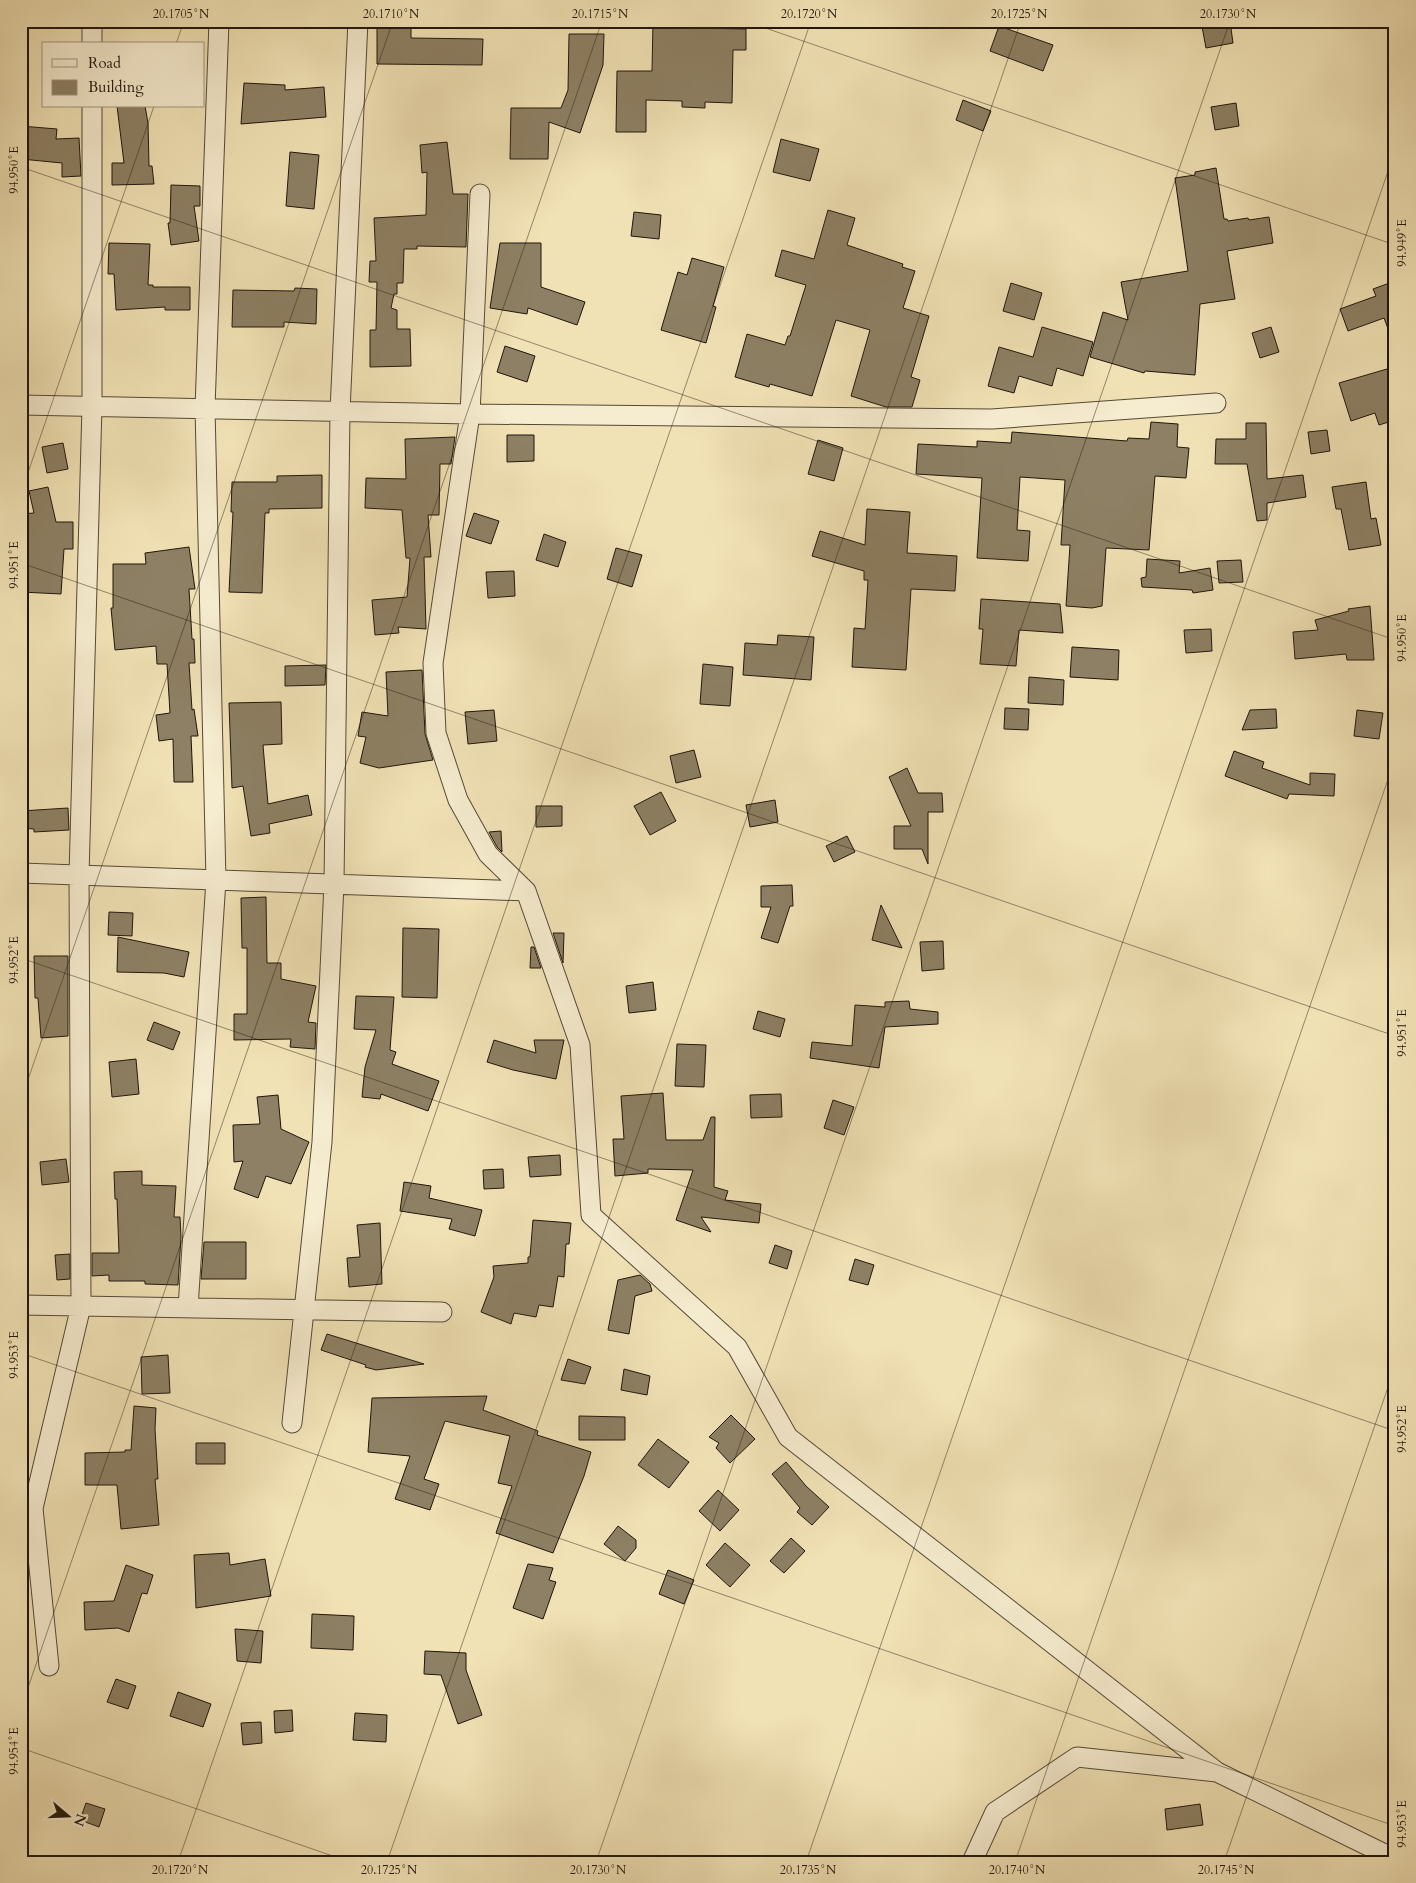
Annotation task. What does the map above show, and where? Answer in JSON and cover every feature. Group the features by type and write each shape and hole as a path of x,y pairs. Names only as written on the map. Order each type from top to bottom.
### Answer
{"street":[{"path":"92,21 92,42"},
{"path":"188,1308 216,880 205,408 219,21"},
{"path":"292,1423 322,1142 334,884 340,411 358,21"},
{"path":"49,1666 27,1503 80,1306 79,875 92,406 92,108"},
{"path":"480,194 470,414 433,664 436,733 458,800 488,854 526,892 580,1045 591,1215 737,1347 788,1437 1216,1772 1395,1859"},
{"path":"21,405 470,414 992,418 1216,403"},
{"path":"21,873 526,892"},
{"path":"21,1305 442,1312"},
{"path":"972,1862 995,1812 1077,1757 1216,1772"}],"building":[{"path":"377,21 411,21 411,38 483,39 482,65 377,64"},
{"path":"653,21 687,21 687,28 746,29 746,50 733,50 732,103 705,102 705,108 682,107 682,101 646,100 646,132 616,132 617,71 652,71"},
{"path":"1201,21 1230,21 1233,43 1206,48"},
{"path":"999,26 1053,45 1043,71 990,51"},
{"path":"569,34 604,34 603,65 580,133 549,122 548,159 510,159 511,108 561,108 568,90"},
{"path":"244,83 285,85 285,90 324,87 326,117 241,124"},
{"path":"963,100 991,111 983,131 956,120"},
{"path":"1236,103 1239,126 1215,130 1211,107"},
{"path":"117,108 145,108 148,123 149,166 152,166 154,184 112,185 112,163 124,163"},
{"path":"21,126 57,129 56,139 79,138 81,176 62,177 62,163 21,159"},
{"path":"781,139 819,149 810,181 773,172"},
{"path":"447,142 453,194 468,194 466,247 417,246 417,249 404,249 403,283 397,283 397,294 394,294 391,308 397,310 397,329 410,329 411,366 370,367 370,330 376,330 377,282 369,282 370,261 376,261 374,218 426,215 427,172 422,173 420,145"},
{"path":"290,152 319,155 314,209 286,206"},
{"path":"1216,168 1224,219 1228,221 1269,217 1273,243 1227,251 1235,299 1200,304 1195,375 1145,371 1144,373 1090,357 1103,312 1128,320 1121,282 1188,271 1175,178 1195,175 1195,172"},
{"path":"171,185 200,186 200,206 194,206 199,241 171,245 168,223 170,223"},
{"path":"828,210 855,218 847,245 903,264 902,267 915,271 903,308 929,316 911,377 920,380 912,407 886,407 851,396 870,330 836,320 812,396 770,384 769,387 735,377 747,334 785,345 788,336 790,336 806,285 775,276 782,250 814,259"},
{"path":"634,212 661,215 659,239 631,236"},
{"path":"109,243 150,244 148,285 153,285 153,287 190,287 190,310 165,310 165,307 116,310 114,274 108,274"},
{"path":"500,243 541,243 541,287 585,302 577,325 528,308 527,314 490,308"},
{"path":"692,258 724,267 713,306 716,307 706,343 661,330 678,272 687,275"},
{"path":"1395,281 1395,342 1393,342 1384,318 1348,331 1340,309 1376,296 1373,289"},
{"path":"1011,283 1042,293 1034,320 1003,311"},
{"path":"295,288 317,289 316,324 284,322 284,327 232,327 233,290 294,291"},
{"path":"1042,327 1093,342 1083,376 1057,368 1052,386 1019,376 1014,393 988,386 999,347 1033,357"},
{"path":"1271,327 1279,352 1260,358 1252,333"},
{"path":"505,346 535,356 527,382 497,372"},
{"path":"1387,369 1395,395 1395,420 1379,425 1375,413 1351,421 1339,383"},
{"path":"1151,422 1178,424 1177,447 1189,448 1186,478 1155,476 1149,550 1106,548 1102,606 1092,608 1066,606 1070,545 1061,545 1065,480 1020,477 1017,530 1030,531 1028,561 977,558 982,478 916,474 918,444 977,447 977,441 1011,443 1012,432 1127,441 1128,438 1149,439"},
{"path":"1246,423 1266,423 1267,479 1303,475 1306,497 1267,503 1267,520 1257,521 1247,464 1215,464 1216,439 1246,439"},
{"path":"1327,430 1330,451 1311,454 1308,432"},
{"path":"507,435 534,435 534,461 507,462"},
{"path":"455,437 451,464 440,464 439,515 428,515 431,557 424,557 426,629 398,627 399,633 375,635 372,600 407,597 410,558 406,558 402,510 365,508 366,478 406,479 405,439"},
{"path":"818,440 843,448 834,481 808,474"},
{"path":"63,443 68,469 47,473 42,447"},
{"path":"322,475 322,508 269,509 269,513 265,513 262,593 229,592 233,512 231,512 232,482 277,482 277,476"},
{"path":"1366,482 1371,519 1376,518 1381,545 1349,550 1341,509 1336,509 1332,487"},
{"path":"48,487 56,522 73,522 73,549 64,549 61,594 21,592 21,514 34,513 29,491"},
{"path":"867,509 910,512 907,553 957,556 955,591 911,589 906,670 852,667 854,628 865,629 868,580 864,580 864,571 812,556 820,531 865,545"},
{"path":"474,513 499,521 491,544 466,536"},
{"path":"544,534 566,542 558,567 536,560"},
{"path":"189,547 195,589 189,589 195,663 189,663 192,710 194,709 198,736 191,736 193,782 174,782 173,739 159,741 156,715 170,713 167,664 157,664 156,646 115,650 111,608 113,608 113,564 146,564 145,553"},
{"path":"616,548 642,555 632,587 607,579"},
{"path":"1147,559 1180,561 1179,573 1210,568 1213,590 1193,593 1192,590 1142,587 1141,578 1146,577"},
{"path":"1241,560 1243,582 1219,583 1217,561"},
{"path":"514,571 515,596 488,598 486,572"},
{"path":"981,599 1060,604 1063,633 1019,630 1016,666 980,664 983,629 979,629"},
{"path":"1370,606 1374,660 1347,660 1346,654 1295,659 1293,632 1318,630 1315,620 1349,611 1348,609"},
{"path":"1211,629 1212,651 1186,653 1184,630"},
{"path":"778,635 814,637 811,680 743,675 745,643 777,645"},
{"path":"1072,647 1119,650 1118,680 1070,677"},
{"path":"703,664 733,667 730,706 700,704"},
{"path":"326,665 325,685 285,686 285,666"},
{"path":"422,670 425,734 433,760 379,768 360,763 366,737 358,736 362,712 388,716 386,672"},
{"path":"1029,677 1064,680 1063,705 1028,703"},
{"path":"281,702 282,744 263,745 268,804 308,795 312,815 269,824 270,833 251,836 243,786 232,788 229,703"},
{"path":"1005,708 1029,709 1028,730 1004,729"},
{"path":"1276,709 1277,728 1242,730 1250,710"},
{"path":"494,710 497,741 468,744 465,712"},
{"path":"1357,710 1383,713 1379,739 1354,736"},
{"path":"694,750 701,777 676,783 670,756"},
{"path":"1234,751 1264,762 1262,768 1310,785 1310,773 1335,774 1334,796 1289,794 1287,799 1225,776"},
{"path":"907,768 918,793 942,793 943,812 928,812 928,864 922,849 894,849 894,826 911,826 889,777"},
{"path":"661,792 676,821 650,835 634,806"},
{"path":"775,800 778,822 750,827 746,805"},
{"path":"536,806 562,806 562,826 536,827"},
{"path":"68,808 69,830 34,832 34,829 21,828 21,811"},
{"path":"501,831 502,852 489,832"},
{"path":"847,836 855,852 834,862 826,846"},
{"path":"792,885 793,906 790,906 778,943 761,938 771,907 761,907 761,886"},
{"path":"266,897 267,963 281,963 281,979 316,986 308,1022 316,1023 315,1049 290,1047 291,1039 234,1040 234,1014 247,1014 247,948 242,948 241,898"},
{"path":"881,905 902,948 872,940"},
{"path":"109,912 133,913 132,936 108,935"},
{"path":"403,928 439,929 437,998 402,997"},
{"path":"553,933 564,933 563,963"},
{"path":"118,937 189,952 184,977 164,973 117,972"},
{"path":"943,941 944,969 922,971 920,942"},
{"path":"531,947 534,947 541,968 530,968"},
{"path":"34,956 68,956 68,1036 41,1038 38,998 35,998"},
{"path":"653,982 656,1010 629,1013 626,986"},
{"path":"356,996 394,997 390,1050 396,1052 392,1064 439,1081 428,1111 381,1094 380,1099 362,1097 365,1067 376,1030 354,1029"},
{"path":"909,1001 910,1009 938,1012 938,1024 885,1027 879,1068 810,1058 812,1042 852,1046 855,1005 885,1007 885,1002"},
{"path":"758,1011 785,1019 780,1037 753,1029"},
{"path":"154,1022 180,1032 173,1050 147,1040"},
{"path":"494,1040 536,1053 534,1040 564,1040 556,1079 513,1070 487,1062"},
{"path":"677,1044 706,1045 704,1087 675,1086"},
{"path":"136,1059 139,1094 112,1097 109,1062"},
{"path":"663,1093 666,1140 703,1140 711,1117 715,1117 714,1187 728,1191 725,1200 761,1204 759,1223 701,1217 711,1232 676,1220 693,1170 648,1169 648,1173 615,1176 613,1139 624,1139 621,1096"},
{"path":"781,1094 782,1117 751,1118 750,1095"},
{"path":"278,1095 281,1129 309,1142 291,1184 266,1176 258,1198 234,1189 243,1161 234,1162 233,1125 260,1124 257,1097"},
{"path":"833,1100 854,1107 844,1135 824,1128"},
{"path":"560,1155 561,1175 530,1177 528,1157"},
{"path":"66,1159 69,1182 42,1185 40,1162"},
{"path":"503,1169 504,1188 484,1189 483,1170"},
{"path":"142,1171 142,1185 176,1186 174,1217 180,1217 181,1237 178,1285 145,1284 145,1281 109,1281 109,1275 92,1276 92,1253 119,1253 114,1172"},
{"path":"404,1182 431,1186 429,1198 482,1210 475,1236 449,1229 452,1219 400,1211"},
{"path":"533,1220 571,1223 569,1244 566,1244 564,1277 558,1276 553,1307 539,1305 536,1317 514,1313 511,1324 481,1312 494,1277 493,1266 528,1263"},
{"path":"380,1223 382,1284 349,1287 347,1258 360,1257 357,1225"},
{"path":"204,1242 246,1242 246,1279 201,1279"},
{"path":"775,1245 792,1251 787,1269 769,1263"},
{"path":"70,1254 70,1279 57,1280 55,1255"},
{"path":"855,1259 874,1265 868,1285 849,1280"},
{"path":"640,1275 650,1284 652,1291 635,1296 629,1334 608,1330 618,1280"},
{"path":"327,1334 424,1364 376,1370 365,1367 366,1365 321,1350"},
{"path":"168,1355 170,1393 142,1394 141,1357"},
{"path":"568,1359 591,1367 585,1384 561,1380"},
{"path":"624,1369 650,1376 647,1395 621,1390"},
{"path":"487,1396 483,1410 538,1431 537,1435 591,1452 584,1476 553,1553 496,1533 512,1486 498,1483 510,1436 445,1421 424,1479 439,1484 430,1510 395,1499 410,1456 368,1452 372,1398"},
{"path":"134,1406 156,1408 155,1429 158,1479 155,1479 159,1525 121,1529 117,1485 85,1485 85,1453 125,1452 125,1450 131,1450"},
{"path":"731,1415 755,1439 730,1463 716,1448 719,1443 709,1437"},
{"path":"579,1416 625,1417 625,1440 579,1440"},
{"path":"658,1439 689,1462 669,1488 638,1465"},
{"path":"196,1443 225,1443 225,1464 196,1464"},
{"path":"786,1462 806,1486 829,1507 812,1525 797,1512 800,1508 772,1474"},
{"path":"718,1490 739,1510 720,1531 699,1511"},
{"path":"618,1526 636,1540 636,1548 625,1561 604,1544"},
{"path":"791,1538 805,1551 784,1573 770,1561"},
{"path":"725,1543 750,1565 730,1587 706,1565"},
{"path":"229,1553 230,1565 265,1559 271,1596 196,1608 194,1555"},
{"path":"528,1564 553,1568 549,1580 556,1582 543,1619 513,1608"},
{"path":"126,1565 153,1575 147,1594 142,1593 129,1632 118,1628 85,1630 84,1602 114,1601"},
{"path":"668,1570 694,1580 684,1604 659,1594"},
{"path":"312,1614 354,1616 353,1650 311,1648"},
{"path":"235,1629 263,1631 261,1663 237,1661"},
{"path":"425,1651 466,1653 466,1670 482,1715 458,1724 441,1675 424,1674"},
{"path":"116,1679 136,1686 128,1709 107,1702"},
{"path":"178,1692 211,1704 203,1727 170,1716"},
{"path":"292,1710 293,1731 275,1733 274,1711"},
{"path":"355,1713 387,1715 386,1742 353,1740"},
{"path":"261,1722 262,1743 243,1745 241,1723"},
{"path":"86,1803 105,1809 99,1827 80,1820"},
{"path":"1200,1804 1203,1825 1167,1830 1165,1809"}]}
